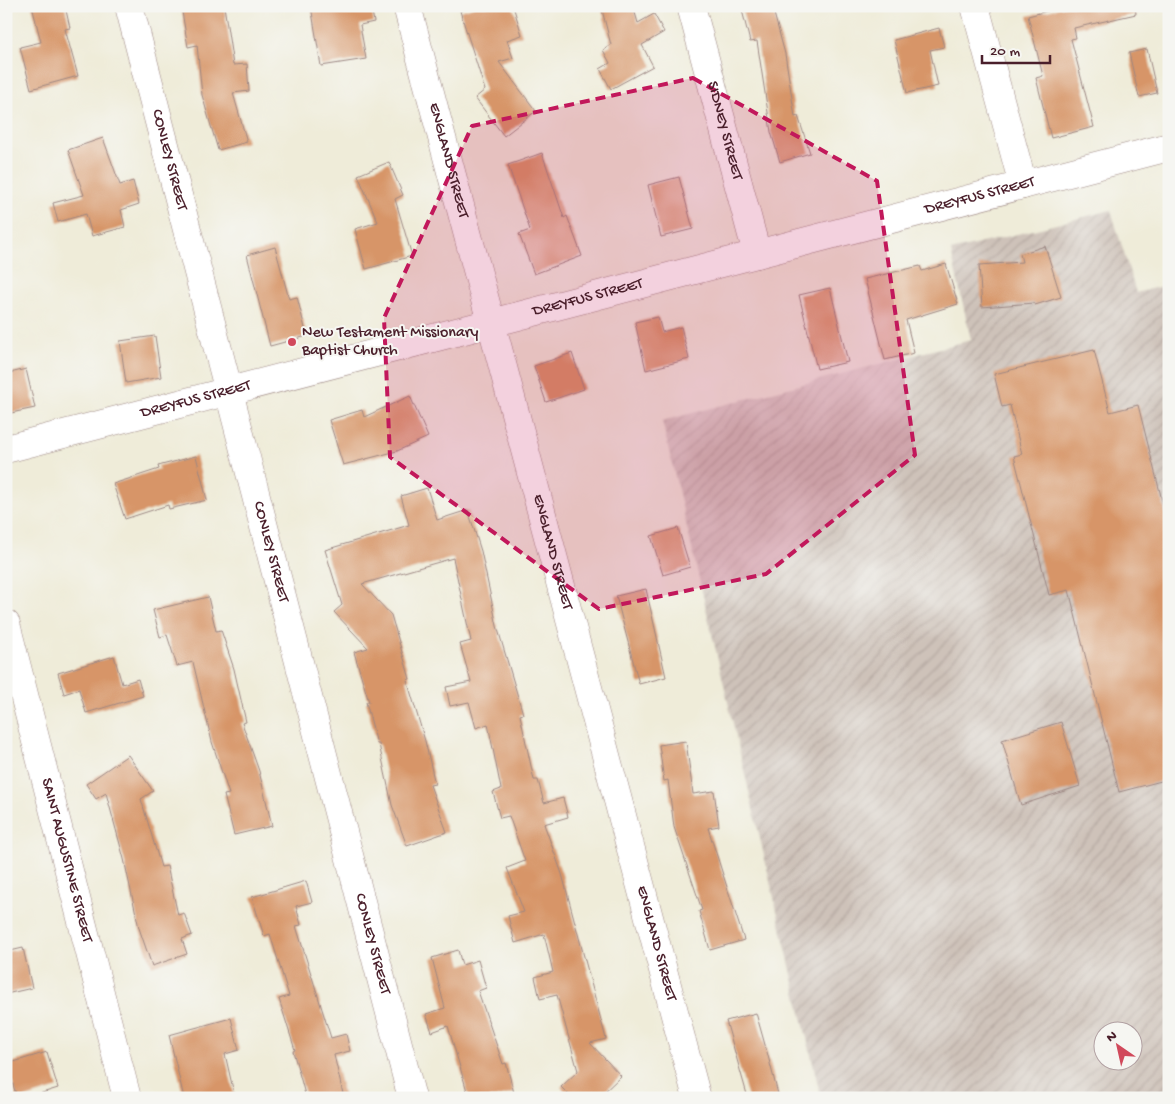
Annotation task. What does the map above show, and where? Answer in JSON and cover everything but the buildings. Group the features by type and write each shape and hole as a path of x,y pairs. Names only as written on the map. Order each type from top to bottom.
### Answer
{"street":[{"name":"CONLEY STREET","path":"128,6 412,1098"},
{"name":"ENGLAND STREET","path":"407,6 697,1098"},
{"name":"SIDNEY STREET","path":"691,6 757,254"},
{"path":"975,6 1023,185"},
{"name":"DREYFUS STREET","path":"6,449 1169,147"},
{"name":"SAINT AUGUSTINE STREET","path":"6,624 14,684 127,1098"}],"highlighted area":[{"path":"693,78 877,181 915,455 766,574 599,609 390,457 384,318 472,126"}],"shaded area":[{"path":"1111,210 1136,293 1169,284 1169,1098 821,1098 662,421 971,340 951,251"}],"place":[{"name":"New Testament Missionary Baptist Church","path":"292,342"}]}
